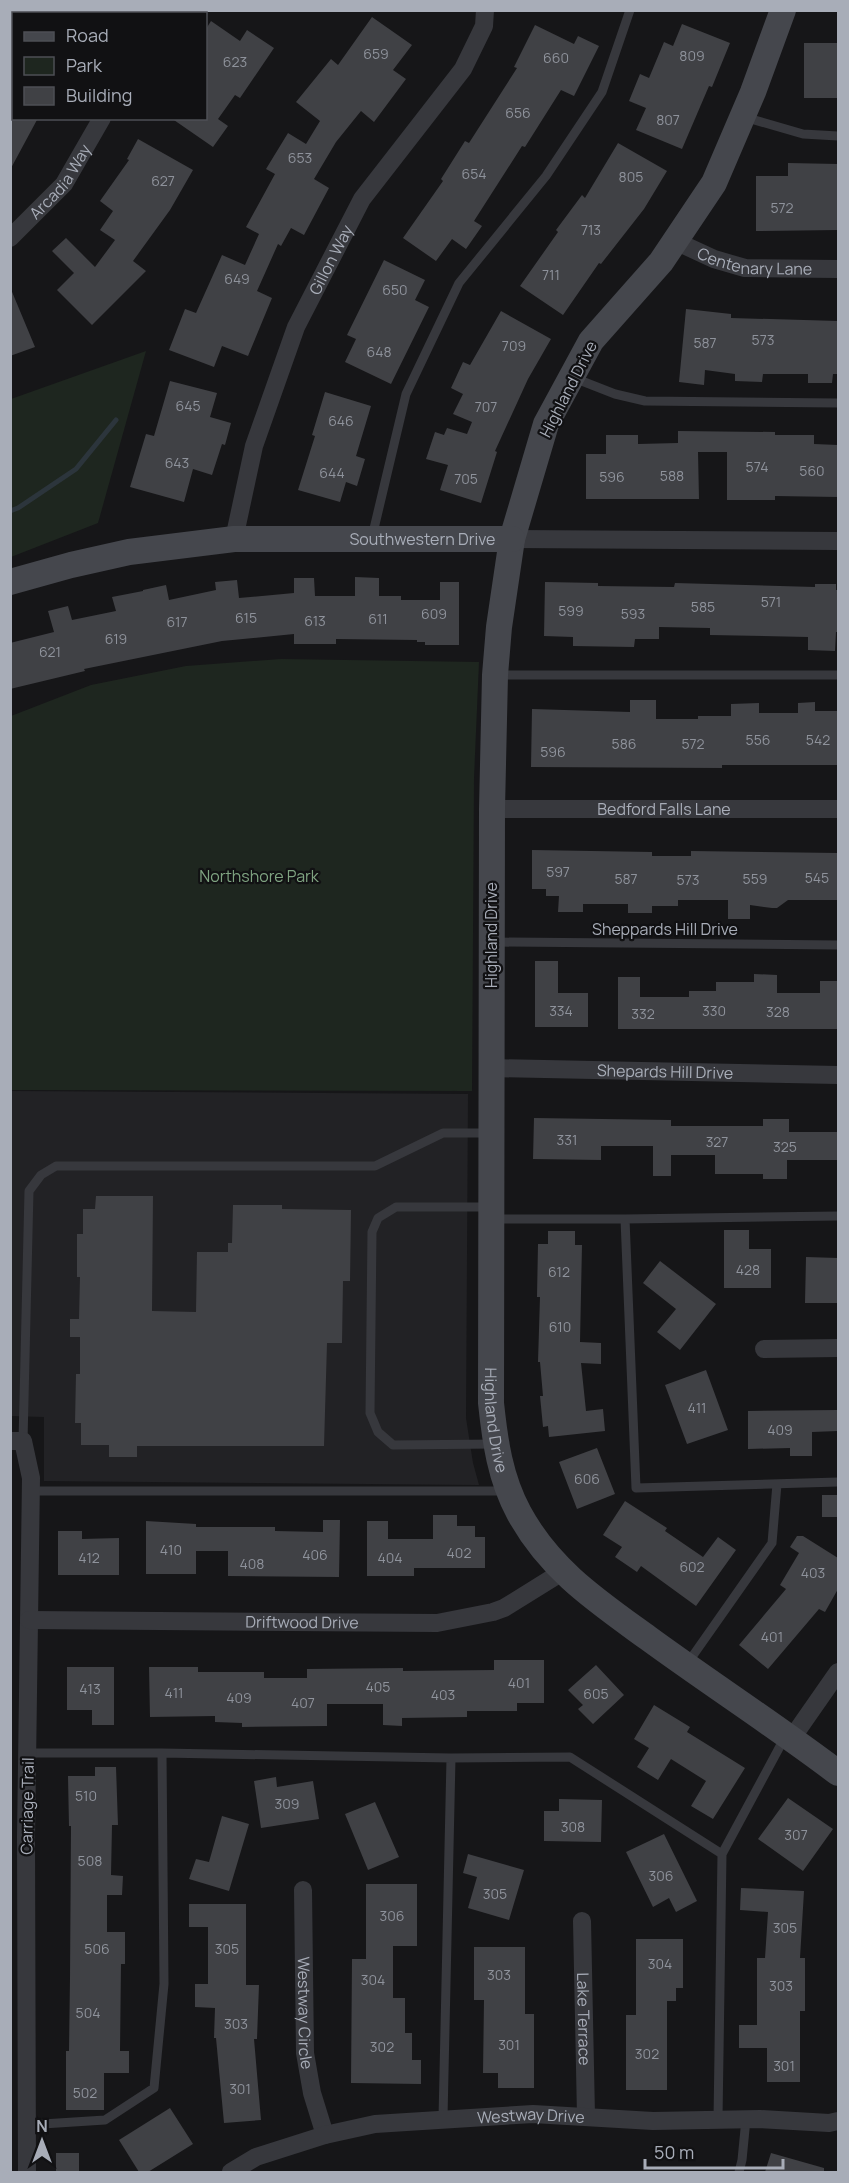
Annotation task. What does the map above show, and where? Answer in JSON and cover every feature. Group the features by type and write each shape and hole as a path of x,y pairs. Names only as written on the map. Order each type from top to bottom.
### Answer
{"street":[{"name":"Gillon Way","path":"234,539 254,446 296,327 362,199 463,69 484,26 485,10"},
{"name":"Highland Drive","path":"783,10 714,183 661,262 591,341 546,424 512,539 499,627 495,675 491,942 491,1403 495,1444 509,1491 528,1528 562,1572 593,1598 686,1666 789,1736 838,1773"},
{"name":"Arcadia Way","path":"10,238 63,184 101,120"},
{"name":"Centenary Lane","path":"675,241 714,259 745,268 838,269"},
{"name":"Southwestern Drive","path":"10,582 129,552 234,539 838,541"},
{"name":"Bedford Falls Lane","path":"492,809 838,808"},
{"name":"Shepards Hill Drive","path":"491,1068 838,1075"},
{"path":"764,1349 838,1348"},
{"name":"Carriage Trail","path":"16,1441 31,1478 27,1753 27,2172"},
{"name":"Driftwood Drive","path":"29,1620 437,1623 498,1610 562,1572"},
{"path":"789,1736 838,1672"},
{"name":"Westway Circle","path":"303,1890 305,2053 312,2093 325,2135"},
{"name":"Lake Terrace","path":"582,1921 586,2116"},
{"name":"Westway Drive","path":"231,2172 256,2157 325,2135 375,2124 443,2118 533,2114 653,2121 718,2119 829,2123 838,2121"}],"lane":[{"path":"371,540 406,394 459,283 546,176 602,92 630,10"},
{"path":"742,117 803,134 838,136"},
{"path":"572,377 615,394 645,401 838,404"},
{"path":"495,675 838,675"},
{"name":"Sheppards Hill Drive","path":"491,942 838,945"},
{"path":"16,1441 29,1191 41,1175 56,1166 375,1166 443,1133 491,1134"},
{"path":"495,1444 393,1445 378,1432 369,1413 372,1232 378,1218 396,1207 625,1219 838,1216"},
{"path":"625,1219 636,1488 838,1482"},
{"path":"686,1666 772,1544 777,1484"},
{"path":"31,1491 509,1491"},
{"path":"718,2119 722,1854 789,1736"},
{"path":"27,1753 451,1758 570,1757 722,1854"},
{"path":"27,2125 105,2120 154,2088 164,1984 162,1753"},
{"path":"443,2118 451,1758"},
{"path":"739,2172 746,2119"}],"shaded area":[{"path":"11,1091 468,1094 466,1418 479,1485 44,1481 44,1417 11,1416"}],"green space":[{"path":"146,351 98,523 11,557 11,399"},
{"name":"Northshore Park","path":"281,659 479,662 474,778 472,1091 11,1090 11,716 91,685 186,666"}],"building":[{"path":"372,17 412,45 393,70 406,79 374,122 361,111 336,142 314,179 329,188 304,235 291,228 281,246 278,244 257,291 272,298 248,356 222,346 214,367 169,350 185,309 196,313 222,255 245,265 259,234 246,227 275,174 266,169 288,133 306,144 320,121 296,102 331,59 338,65"},
{"path":"211,21 240,41 247,30 274,48 240,98 235,95 218,119 228,126 213,147 174,120 207,120 207,27"},
{"path":"682,24 730,43 682,149 636,130 646,108 629,101 640,74 649,78 664,42 673,46"},
{"path":"535,25 574,44 578,36 599,46 574,96 561,90 525,147 522,146 474,221 482,226 466,249 452,239 436,261 403,238 443,181 441,179 465,141 469,143 517,68 514,67"},
{"path":"804,43 838,43 838,98 804,98"},
{"path":"10,118 12,120 37,120 10,170"},
{"path":"138,139 193,170 170,210 133,261 146,271 92,325 57,290 74,273 52,251 66,238 95,267 115,240 100,230 113,211 100,201 129,160 127,159"},
{"path":"618,143 667,171 644,209 601,264 599,263 563,315 520,286 558,232 556,230 582,195 585,198"},
{"path":"788,163 838,164 838,230 756,231 756,176 788,176"},
{"path":"384,260 425,280 415,300 429,307 391,384 345,362 356,339 347,335"},
{"path":"10,287 35,347 10,356"},
{"path":"686,309 731,314 731,318 838,321 838,374 833,374 832,383 808,383 808,374 763,374 762,382 735,381 735,374 705,370 704,385 679,382"},
{"path":"501,311 551,339 528,379 495,451 497,452 481,503 440,490 448,465 426,459 435,432 444,435 447,428 467,434 472,422 453,414 463,394 451,388 463,362 470,365"},
{"path":"170,381 217,393 210,417 231,423 225,445 222,444 212,475 193,469 184,502 130,487 146,434 154,436"},
{"path":"325,392 371,406 356,456 365,459 357,486 346,482 340,502 298,490 315,436 312,435"},
{"path":"678,431 775,432 775,435 814,435 814,444 838,445 838,497 775,496 775,500 727,500 727,452 698,452 699,499 586,499 586,454 606,454 606,435 638,435 638,444 678,443"},
{"path":"355,577 379,578 379,596 401,596 401,600 440,600 440,582 459,582 459,645 425,645 425,642 417,642 417,640 336,639 336,644 294,644 294,634 222,641 84,669 85,671 10,689 10,643 54,632 48,611 68,606 72,620 116,611 112,597 166,585 169,600 216,590 215,582 237,580 239,598 294,593 294,578 314,578 315,596 355,596"},
{"path":"545,582 598,583 598,586 674,587 675,583 815,587 815,584 836,584 838,632 836,632 835,651 808,650 808,637 710,635 710,628 659,627 659,639 635,639 634,647 573,646 573,637 544,636"},
{"path":"630,700 656,700 656,719 731,716 731,704 759,703 759,713 798,713 798,703 815,702 815,711 838,711 838,765 722,765 722,768 531,767 532,709 630,712"},
{"path":"532,850 652,852 652,856 691,856 691,851 838,853 838,900 788,900 777,908 750,905 750,919 728,919 728,900 678,900 678,906 652,906 652,913 628,913 628,904 583,904 583,912 558,912 559,896 546,896 546,889 532,889"},
{"path":"535,961 558,961 558,993 588,993 588,1027 535,1027"},
{"path":"754,974 777,975 777,993 820,993 820,981 838,981 838,1029 618,1029 618,977 640,977 640,997 689,997 689,991 716,991 716,982 754,982"},
{"path":"534,1118 671,1120 671,1126 763,1126 763,1119 789,1119 789,1132 838,1132 838,1160 787,1160 787,1179 763,1179 763,1174 715,1174 715,1155 671,1155 671,1176 653,1176 653,1146 601,1146 601,1160 533,1159"},
{"path":"96,1196 153,1196 152,1311 196,1312 197,1252 228,1252 228,1243 232,1243 233,1205 282,1205 282,1209 351,1210 350,1281 343,1281 342,1343 327,1343 324,1446 137,1446 137,1457 109,1457 109,1445 81,1445 81,1423 75,1423 76,1374 80,1374 80,1337 70,1337 70,1319 79,1319 80,1277 77,1277 77,1234 83,1234 83,1209 95,1209"},
{"path":"724,1230 749,1230 749,1249 771,1249 771,1288 724,1288"},
{"path":"548,1231 575,1231 575,1245 582,1245 580,1342 601,1343 601,1364 581,1363 586,1411 603,1409 605,1431 549,1437 548,1426 543,1427 540,1396 543,1396 540,1362 538,1362 540,1297 537,1297 538,1244 548,1244"},
{"path":"806,1257 838,1258 838,1303 805,1303"},
{"path":"660,1261 716,1304 680,1350 657,1332 676,1309 643,1283"},
{"path":"706,1370 728,1430 687,1444 665,1385"},
{"path":"838,1410 838,1431 812,1432 812,1456 790,1456 790,1448 748,1449 748,1411"},
{"path":"597,1448 615,1494 577,1509 559,1462"},
{"path":"822,1495 838,1495 838,1517 822,1517"},
{"path":"625,1501 667,1528 665,1531 703,1557 718,1537 736,1550 696,1606 641,1566 637,1572 615,1557 622,1547 603,1535"},
{"path":"433,1515 457,1515 457,1526 475,1526 475,1537 485,1537 485,1568 414,1568 414,1576 367,1576 367,1521 388,1521 388,1539 433,1539"},
{"path":"323,1520 340,1520 339,1577 228,1576 228,1551 196,1551 196,1574 146,1574 146,1521 196,1524 196,1527 275,1527 275,1531 323,1532"},
{"path":"58,1531 82,1531 82,1539 119,1538 119,1575 58,1575"},
{"path":"797,1536 803,1536 838,1558 838,1589 825,1612 819,1609 768,1669 739,1645 786,1589 780,1585 799,1553 790,1547"},
{"path":"494,1660 544,1660 544,1703 517,1703 517,1711 467,1711 467,1717 402,1718 402,1726 383,1725 383,1704 327,1704 327,1726 242,1727 242,1723 215,1722 215,1716 150,1717 149,1667 198,1667 198,1672 264,1672 264,1678 307,1678 307,1669 494,1670"},
{"path":"596,1665 624,1695 593,1724 578,1709 583,1705 568,1690"},
{"path":"67,1667 114,1667 114,1725 92,1725 92,1710 67,1710"},
{"path":"654,1705 690,1727 687,1732 745,1768 713,1819 691,1806 706,1781 671,1759 658,1780 637,1767 649,1748 634,1739"},
{"path":"95,1767 116,1767 118,1825 112,1825 111,1875 123,1876 122,1895 107,1895 107,1932 125,1932 125,1964 121,1964 120,2051 129,2051 129,2073 104,2073 104,2110 66,2110 66,2051 69,2051 71,1826 69,1826 68,1776 95,1776"},
{"path":"276,1777 277,1787 313,1781 319,1819 261,1828 254,1781"},
{"path":"788,1798 833,1829 803,1871 758,1839"},
{"path":"559,1799 602,1800 601,1842 544,1841 544,1811 559,1811"},
{"path":"375,1802 399,1857 368,1870 345,1814"},
{"path":"222,1816 249,1824 229,1891 189,1879 196,1859 209,1862"},
{"path":"664,1834 697,1901 676,1912 669,1898 653,1907 626,1852"},
{"path":"468,1854 524,1870 509,1920 468,1908 477,1877 463,1873"},
{"path":"366,1884 417,1884 417,1946 393,1946 393,1998 405,1998 405,2033 412,2033 412,2060 421,2060 421,2084 351,2083 352,1959 366,1959"},
{"path":"741,1888 804,1891 800,1958 805,1958 805,2011 800,2011 800,2082 767,2082 767,2048 739,2048 739,2025 757,2025 757,1958 765,1958 768,1912 740,1910"},
{"path":"189,1904 246,1904 246,1985 259,1985 257,2039 254,2039 261,2120 224,2123 216,2038 214,2038 215,2008 195,2007 195,1984 208,1984 208,1927 189,1927"},
{"path":"636,1939 683,1939 683,1988 676,1988 676,2001 667,2001 667,2090 626,2090 626,2015 636,2015"},
{"path":"474,1947 525,1947 525,2014 534,2014 534,2088 498,2088 498,2073 483,2073 484,2000 474,2000"},
{"path":"170,2108 193,2144 148,2172 139,2172 119,2140"},
{"path":"56,2153 79,2153 79,2172 56,2172"},
{"path":"771,2153 824,2168 824,2172 765,2172"}],"waterway":[{"path":"10,511 76,469 116,420"}]}
